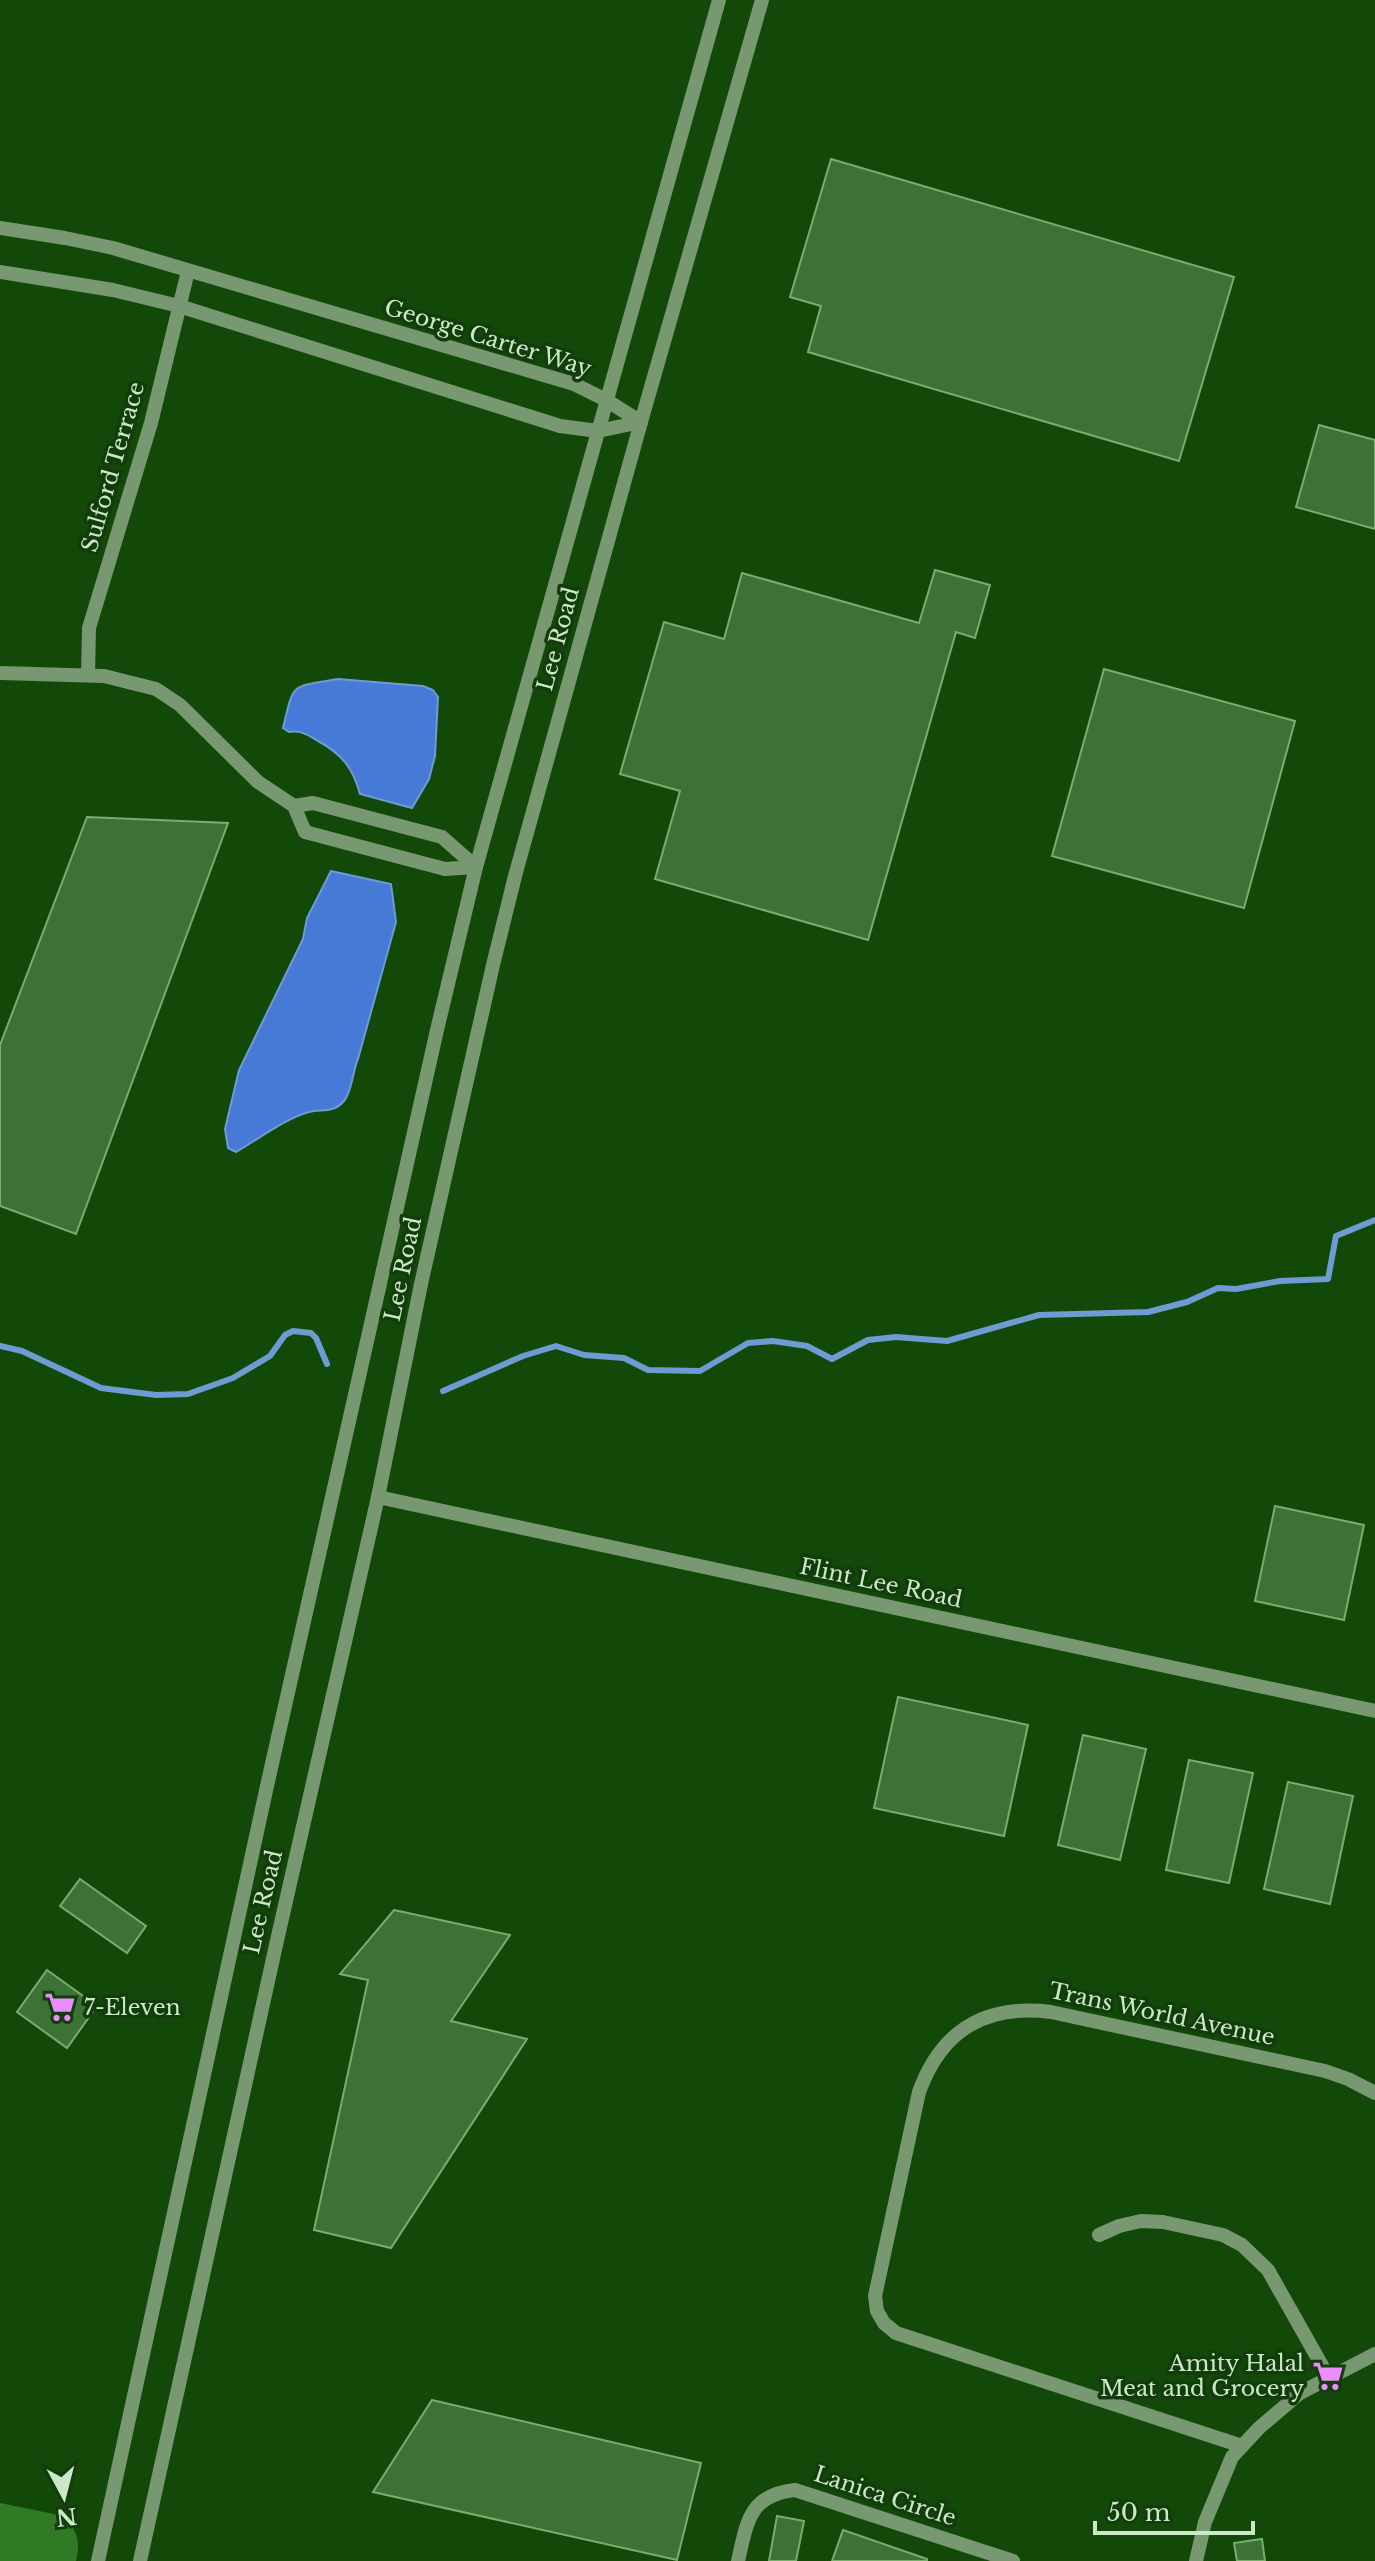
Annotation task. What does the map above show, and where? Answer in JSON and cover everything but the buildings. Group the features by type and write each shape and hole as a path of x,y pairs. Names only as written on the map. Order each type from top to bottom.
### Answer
{"street":[{"name":"Lee Road","path":"98,2561 267,1786 476,867 719,0"},
{"name":"Lee Road","path":"140,2561 497,950 641,422 762,0"},
{"name":"George Carter Way","path":"0,228 113,248 574,384 641,422"},
{"name":"Sulford Terrace","path":"88,675 89,628 151,423 188,271"},
{"path":"0,272 98,287 179,306 560,426 598,431 641,422"},
{"path":"0,673 88,675 129,681 166,695 258,782 294,806 305,832 445,869 476,867"},
{"path":"294,806 313,803 442,837 476,867"},
{"name":"Flint Lee Road","path":"378,1497 1375,1711"},
{"name":"Trans World Avenue","path":"1242,2446 896,2333 884,2323 877,2311 875,2296 906,2149 926,2074 949,2040 966,2027 984,2017 1027,2009 1325,2071 1375,2093"},
{"path":"1099,2235 1141,2221 1163,2222 1223,2235 1242,2245 1268,2270 1329,2378"},
{"path":"1196,2561 1215,2496 1232,2457 1259,2428 1300,2393 1375,2354"},
{"name":"Lanica Circle","path":"738,2561 751,2513 768,2497 795,2490 1013,2561"}],"green space":[{"path":"0,2503 64,2516 77,2537 76,2561 0,2561"}],"water":[{"path":"338,679 423,686 433,690 438,697 435,756 429,779 412,808 360,794 350,769 334,751 308,735 283,728 289,702 297,689"},
{"path":"331,871 391,884 396,922 349,1093 336,1107 300,1115 236,1152 228,1148 225,1129 239,1070 303,939 307,918"}],"waterway":[{"path":"443,1391 523,1356 556,1346 584,1355 624,1358 648,1370 700,1371 748,1343 773,1341 807,1346 832,1359 868,1340 896,1337 947,1341 1039,1315 1148,1312 1187,1302 1218,1288 1236,1289 1280,1281 1328,1279 1336,1236 1375,1220"},
{"path":"0,1346 22,1351 101,1388 156,1395 188,1394 233,1378 270,1356 285,1335 293,1331 311,1333 327,1364"}],"place":[{"name":"7-Eleven","path":"60,2007"},
{"name":"Amity Halal Meat and Grocery","path":"1328,2376"}]}
